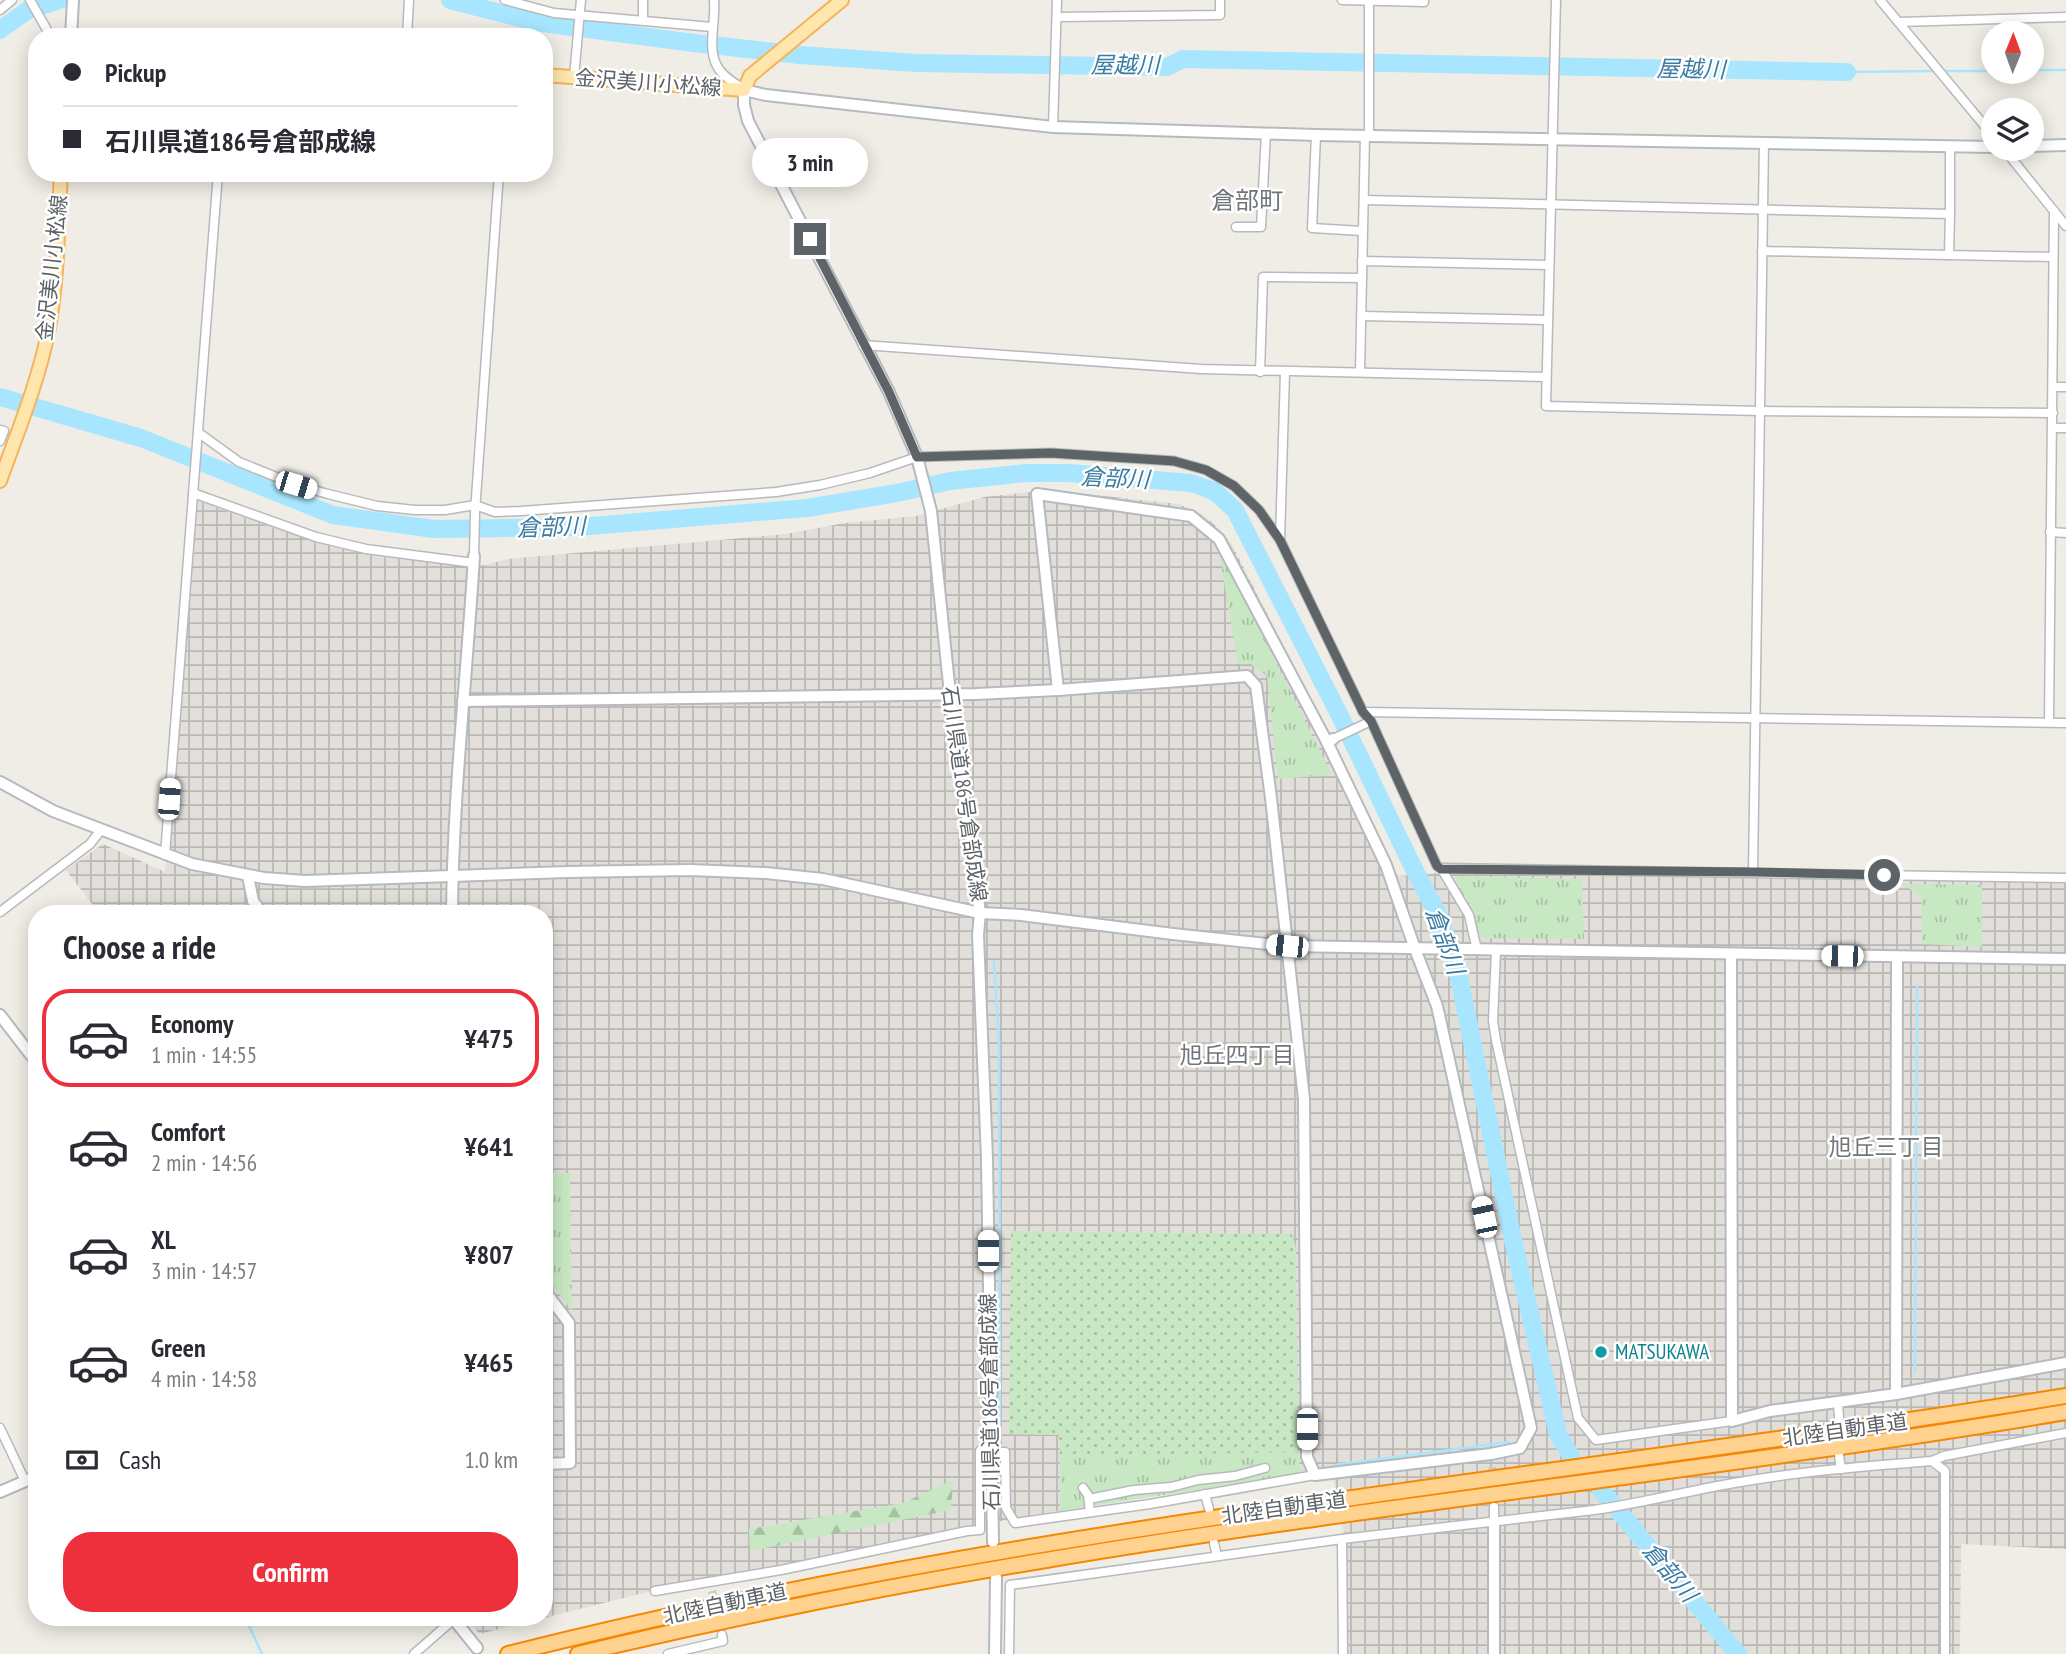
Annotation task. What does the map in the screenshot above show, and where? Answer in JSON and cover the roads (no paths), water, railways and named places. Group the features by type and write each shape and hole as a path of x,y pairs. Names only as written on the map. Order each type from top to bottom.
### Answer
{"highway":[{"name":"北陸自動車道","path":"508,1654 783,1592 1034,1546 1332,1500 1853,1429 2066,1396"},
{"name":"北陸自動車道","path":"578,1654 801,1604 1049,1559 1336,1516 1854,1446 2066,1412"}],"main road":[{"name":"金沢美川小松線","path":"553,76 744,90 750,76 841,0"},
{"name":"金沢美川小松線","path":"0,481 3,465 33,387 49,327 60,182"}],"street":[{"path":"0,10 12,0"},
{"path":"30,0 46,28"},
{"path":"72,28 73,0"},
{"path":"505,0 579,17 643,20 712,29"},
{"path":"574,77 580,0"},
{"path":"642,0 643,20"},
{"path":"714,0 712,29 716,65 724,75 744,90 766,95 1053,127 1316,135 1981,147"},
{"path":"1053,127 1057,0"},
{"path":"1057,17 1220,15 1220,0"},
{"path":"1342,0 1424,2"},
{"path":"1556,0 1546,406 2053,413"},
{"path":"1880,0 1981,122"},
{"path":"1360,372 1369,1"},
{"path":"408,28 409,2"},
{"path":"1899,22 2066,17"},
{"name":"石川県道186号倉部成線","path":"744,90 748,121 889,392 917,459 931,511 950,694 980,913 978,935 987,1159 993,1542"},
{"path":"1236,228 1261,227 1266,133"},
{"path":"1316,135 1312,228 1362,231"},
{"path":"1753,872 1765,142"},
{"path":"2044,146 2066,145"},
{"path":"1949,255 1950,146"},
{"path":"2014,161 2066,226"},
{"path":"165,855 217,182"},
{"path":"452,905 475,509 498,182"},
{"path":"1364,200 1950,214"},
{"path":"2049,722 2054,211"},
{"path":"1762,251 2053,257"},
{"path":"1362,261 1549,265"},
{"path":"1260,372 1263,277 1362,278"},
{"path":"1362,316 1547,320"},
{"path":"863,345 1260,372 1546,377"},
{"path":"1280,540 1285,372"},
{"path":"2053,387 2066,387"},
{"path":"2053,428 2066,428"},
{"path":"0,430 4,431 0,442"},
{"path":"199,435 239,462 296,485 377,506 415,510 521,511 776,492 820,485 917,459 1051,453 1174,461 1206,470 1234,486 1259,510 1280,540 1437,866 1469,915 1472,950"},
{"path":"193,493 316,537 366,549 474,560"},
{"path":"990,1452 1005,1452 1006,1508 1015,1523 1315,1475 1491,1454 1520,1448 1531,1428 1437,1006 1386,865 1330,741 1219,539 1191,516 1037,494 1058,691"},
{"path":"2050,532 2066,533"},
{"path":"463,701 1058,691 1247,676 1256,686 1304,1099 1307,1457 1315,1475"},
{"path":"1363,712 2066,723"},
{"path":"1330,741 1368,723"},
{"path":"0,782 53,811 192,864 248,876 305,881 690,870 766,873 823,879 980,913 1021,915 1287,946 2066,958"},
{"path":"0,912 90,844 101,830"},
{"path":"1441,869 2066,877"},
{"path":"248,876 256,905"},
{"path":"1496,951 1493,1021 1496,1040 1578,1418 1595,1440 1732,1421 1770,1411 1896,1394 2066,1363"},
{"path":"1731,954 1732,1421"},
{"path":"1896,1394 1897,957"},
{"path":"0,1015 28,1051"},
{"path":"553,1302 569,1323 570,1463 553,1464"},
{"path":"1838,1403 1839,1417"},
{"path":"0,1428 25,1482"},
{"path":"1009,1654 1010,1585 1342,1539 1594,1510 1740,1482 1931,1461 1944,1455 2066,1433"},
{"path":"655,1591 781,1570 980,1530 980,1451 990,1438"},
{"path":"1839,1455 1841,1469"},
{"path":"1931,1461 1945,1471 1944,1654"},
{"path":"1089,1499 1236,1476 1265,1468"},
{"path":"0,1492 28,1480"},
{"path":"1083,1488 1089,1499 1090,1512"},
{"path":"1205,1494 1209,1509"},
{"path":"1494,1507 1494,1654"},
{"path":"1342,1539 1343,1654"},
{"path":"1214,1543 1217,1556"},
{"path":"995,1654 996,1577"},
{"path":"710,1582 712,1591"},
{"path":"414,1654 444,1626"},
{"path":"459,1626 477,1648"},
{"path":"668,1654 723,1642 722,1635"}],"waterway":[{"name":"屋越川","path":"0,30 28,10 60,0"},
{"name":"屋越川","path":"450,0 535,22 800,55 916,63 1167,67 1183,59 1847,72"},
{"path":"2044,70 2066,70"},
{"path":"1847,72 1937,71"},
{"path":"1944,71 1981,71"},
{"name":"倉部川","path":"0,397 141,438 333,515 434,529 578,527 807,508 950,481 1026,473 1069,473 1191,483 1214,491 1235,510 1440,919 1457,968 1513,1240 1558,1434 1571,1456"},
{"path":"994,962 999,1040 1000,1444"},
{"path":"1915,1372 1917,986"},
{"path":"1335,1465 1509,1442"},
{"name":"倉部川","path":"1601,1490 1738,1654"},
{"path":"249,1626 262,1654"}],"tunnel":[{"path":"1492,1467 1494,1507"},
{"path":"712,1591 720,1626"}],"place":[{"name":"MATSUKAWA","path":"1601,1352"}],"district":[{"name":"倉部町","path":"1247,201"},
{"name":"旭丘四丁目","path":"1237,1055"},
{"name":"旭丘三丁目","path":"1886,1147"}]}
